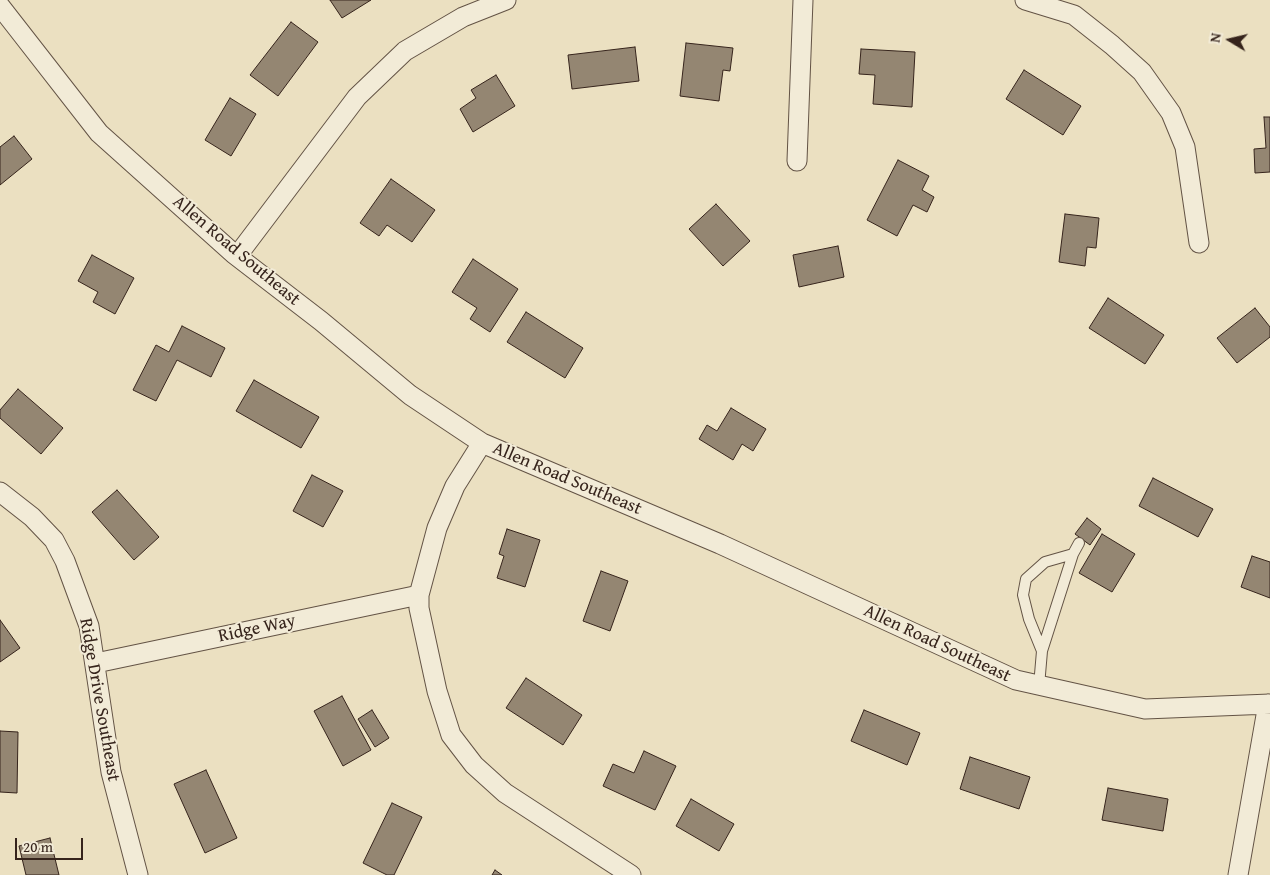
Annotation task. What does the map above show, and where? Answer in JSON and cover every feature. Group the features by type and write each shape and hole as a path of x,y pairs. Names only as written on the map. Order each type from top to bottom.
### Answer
{"street":[{"path":"238,256 357,97 405,51 463,17 506,0"},
{"path":"797,161 803,0"},
{"path":"1025,0 1074,15 1082,21 1142,72 1172,113 1185,147 1199,243"},
{"name":"Allen Road Southeast","path":"0,6 99,133 238,256 410,394 482,443 720,544 1016,680 1145,708 1269,704"},
{"path":"482,443 455,486 438,528 419,595 437,691 451,735 474,765 504,793 631,875"},
{"name":"Ridge Drive Southeast","path":"0,492 32,517 54,540 65,561 89,626 111,772 138,875"},
{"name":"Ridge Way","path":"96,663 419,595"},
{"path":"1238,875 1269,704"}],"lane":[{"path":"1039,686 1042,651 1073,554 1079,543"},
{"path":"1042,651 1029,619 1024,595 1026,579 1044,562 1073,554"}],"building":[{"path":"330,0 371,0 342,18"},
{"path":"291,22 318,42 278,96 250,75"},
{"path":"686,43 733,48 730,71 723,70 719,101 680,96"},
{"path":"635,47 639,81 572,89 568,55"},
{"path":"861,49 915,52 912,107 873,104 875,75 859,74"},
{"path":"1024,70 1081,106 1063,135 1006,99"},
{"path":"496,75 515,106 473,132 460,109 476,98 471,90"},
{"path":"230,98 256,114 231,156 205,140"},
{"path":"1264,117 1270,117 1270,172 1255,173 1254,149 1266,148"},
{"path":"14,136 32,159 0,185 0,147"},
{"path":"898,160 929,176 922,190 934,197 927,212 913,205 897,236 867,220"},
{"path":"391,179 435,210 412,242 387,225 379,236 360,223"},
{"path":"716,204 750,241 723,266 689,229"},
{"path":"1065,214 1099,218 1096,248 1087,247 1085,266 1059,262"},
{"path":"838,246 844,277 799,287 793,255"},
{"path":"92,255 134,278 115,314 93,302 98,292 78,281"},
{"path":"473,259 518,289 490,332 470,319 477,308 452,292"},
{"path":"1108,298 1164,335 1145,364 1089,328"},
{"path":"1255,308 1270,327 1270,337 1237,363 1217,338"},
{"path":"526,312 583,348 565,378 507,342"},
{"path":"182,326 225,348 211,377 177,360 156,401 133,390 156,345 169,352"},
{"path":"254,380 319,417 301,448 236,411"},
{"path":"18,389 63,428 41,454 0,418 0,410"},
{"path":"731,408 766,429 753,451 742,444 733,460 699,439 707,425 717,431"},
{"path":"312,475 343,491 323,527 293,511"},
{"path":"1153,478 1213,509 1198,537 1139,506"},
{"path":"117,490 159,537 134,560 92,512"},
{"path":"1087,518 1101,529 1090,545 1075,534"},
{"path":"507,529 540,540 525,587 497,578 504,556 499,554"},
{"path":"1102,534 1135,554 1112,592 1079,573"},
{"path":"1252,556 1270,562 1270,598 1241,587"},
{"path":"601,571 628,581 610,631 583,621"},
{"path":"0,620 20,648 0,662"},
{"path":"526,678 582,715 563,745 506,708"},
{"path":"342,696 371,750 343,766 314,711"},
{"path":"372,710 389,738 375,747 358,719"},
{"path":"864,710 920,733 907,765 851,741"},
{"path":"0,731 18,732 17,793 0,792"},
{"path":"644,751 676,766 655,810 603,786 613,764 634,773"},
{"path":"970,757 1030,777 1019,809 960,789"},
{"path":"206,770 237,838 205,853 174,784"},
{"path":"1108,788 1168,799 1163,831 1102,820"},
{"path":"691,799 734,824 719,851 676,826"},
{"path":"392,803 422,817 394,875 387,875 363,863"},
{"path":"50,838 59,875 26,875 19,846"},
{"path":"495,870 502,875 492,875"}]}
